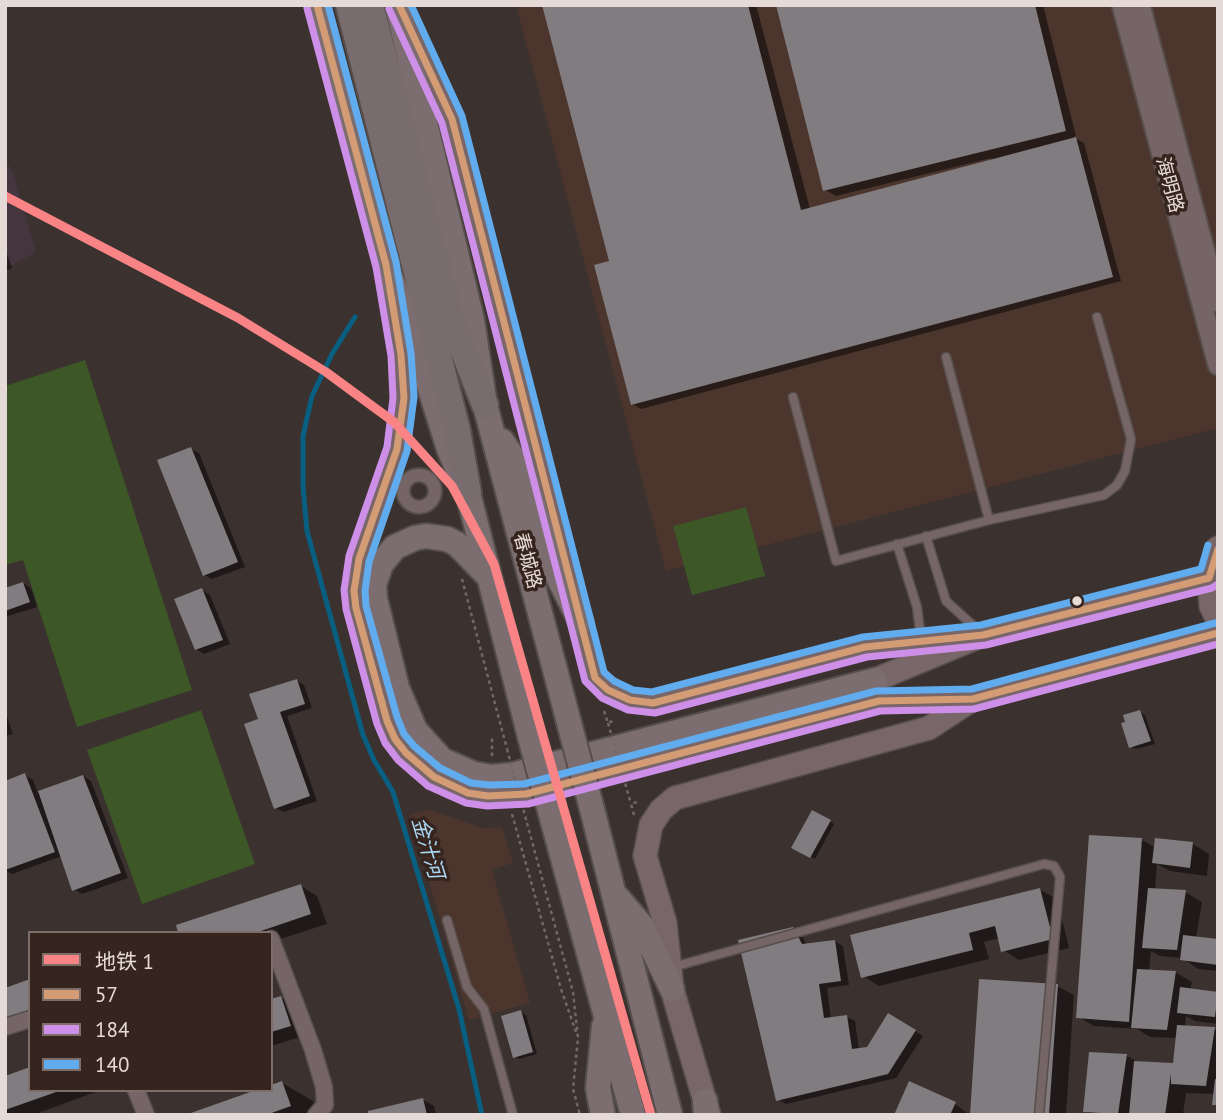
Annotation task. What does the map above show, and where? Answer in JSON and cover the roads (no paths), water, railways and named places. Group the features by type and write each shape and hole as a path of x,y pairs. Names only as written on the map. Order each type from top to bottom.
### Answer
{"highway":[{"path":"349,5 457,430 468,493"},
{"path":"370,5 451,318 488,414"}],"main road":[{"path":"317,5 386,265 401,355 404,398 397,449 359,559 354,591 360,627 387,722 395,739 419,766 452,787 468,793 488,796 526,794 879,701 973,699 1218,633"},
{"path":"398,5 452,119 595,678 619,696 630,701 653,703 865,648 983,635 1209,578"},
{"name":"春城路","path":"398,5 472,320 488,414 670,1115"},
{"path":"386,265 414,338 449,449 468,493 530,737 634,1115"},
{"path":"488,414 523,473 553,566 581,622"},
{"path":"489,577 457,544 447,540 415,538 395,547 380,564 374,585 374,598 397,688 415,730 442,760 474,774 492,777 513,775 875,681 983,635"},
{"path":"1218,548 1209,578 1211,606 1218,620"},
{"path":"707,1110 671,978 665,923 645,856 651,825 661,810 675,798 929,728 973,699"},
{"path":"614,894 641,925 671,978"},
{"path":"603,1115 598,1088 605,1008"}],"street":[{"name":"海明路","path":"1122,5 1218,365"},
{"name":"海明路","path":"1140,5 1218,302"},
{"path":"273,944 324,1087 325,1105 316,1115"},
{"path":"5,1027 28,1020"},
{"path":"136,1092 146,1115"}],"lane":[{"path":"793,397 836,561 989,520 1104,495 1117,485 1125,471 1131,439 1097,317"},
{"path":"946,357 989,520"},
{"path":"926,537 946,601 983,635"},
{"path":"897,544 917,607 921,641"},
{"path":"671,978 1044,864 1054,866 1060,877 1039,1115"},
{"path":"447,920 467,987 484,1009 513,1115"}],"waterway":[{"name":"金汁河","path":"355,317 332,354 312,396 303,436 303,486 307,531 363,735 393,792 459,1009 482,1115"}],"metro line":[{"name":"1","path":"5,196 238,318 326,372 394,422 452,486 494,564 651,1115"}]}
